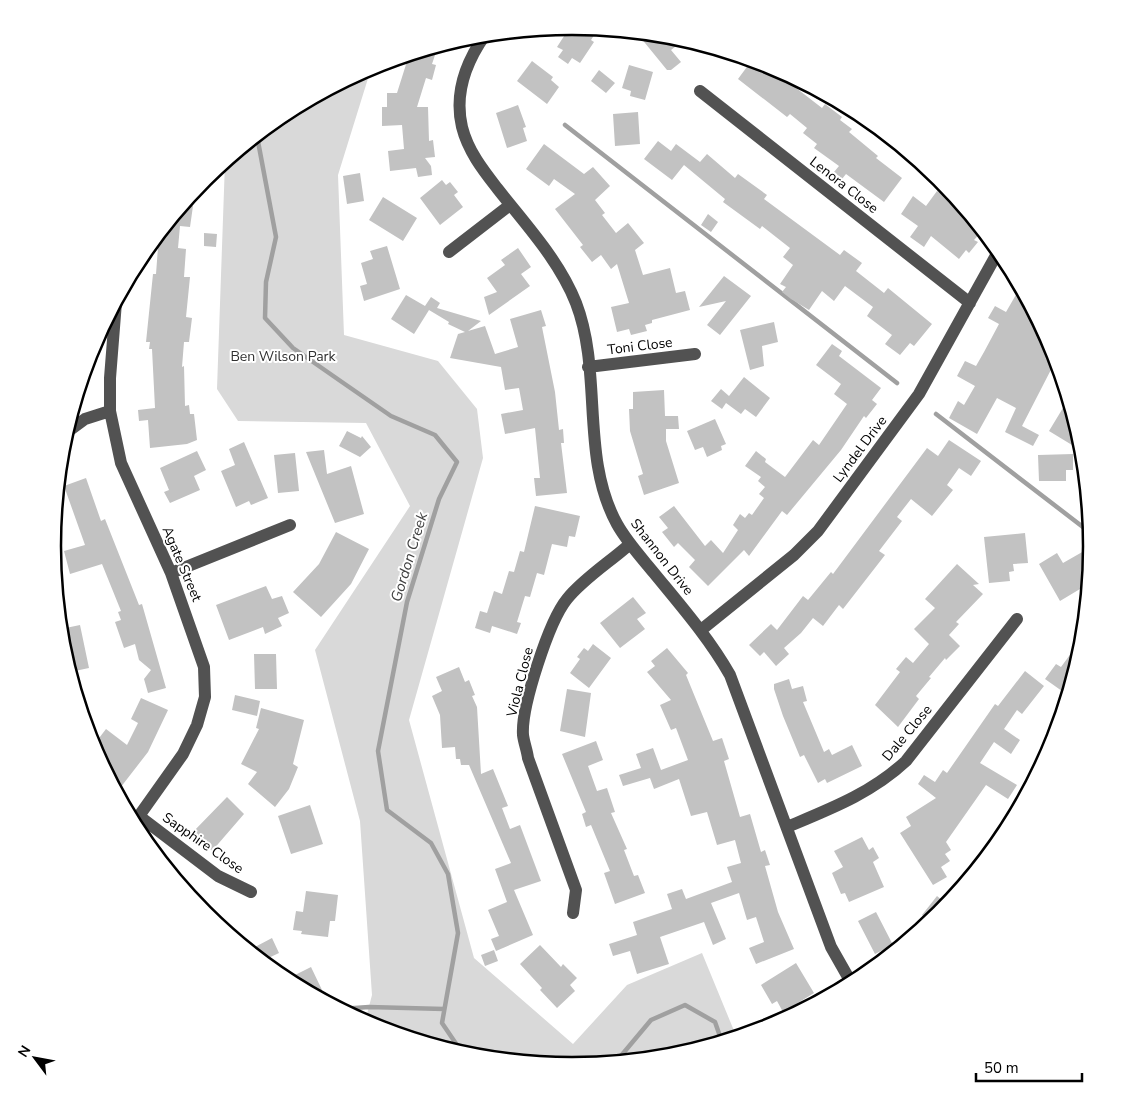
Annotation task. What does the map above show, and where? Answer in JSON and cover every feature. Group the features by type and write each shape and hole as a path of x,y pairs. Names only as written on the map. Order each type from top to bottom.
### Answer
{"street":[{"name":"Shannon Drive","path":"480,44 469,61 464,75 460,101 461,121 471,150 566,278 584,328 601,481 617,524 630,544 701,630 718,653 730,675 831,947 848,977"},
{"name":"Lenora Close","path":"700,91 970,303"},
{"path":"449,252 510,205"},
{"name":"Lyndel Drive","path":"701,630 763,582 818,531 919,394 995,258"},
{"name":"Agate Street","path":"115,319 110,378 110,411 121,463 171,573 204,667 205,696 197,725 183,754 138,816"},
{"name":"Toni Close","path":"588,367 695,354"},
{"path":"76,425 85,419 110,411"},
{"path":"171,573 290,525"},
{"name":"Viola Close","path":"573,913 576,890 528,758 523,735 525,713 549,630 557,614 581,584 630,544"},
{"name":"Dale Close","path":"787,827 864,794 888,778 906,761 1017,619"},
{"name":"Sapphire Close","path":"144,825 218,876 251,892"}],"green space":[{"name":"Ben Wilson Park","path":"368,78 338,175 344,335 438,361 477,409 483,458 409,720 474,958 573,1044 627,985 702,953 734,1032 705,1041 640,1054 573,1058 540,1057 506,1054 441,1041 367,1014 372,995 360,821 315,650 410,506 366,423 238,421 217,389 225,172 289,121 317,104"}],"building":[{"path":"565,35 594,36 591,40 594,42 580,63 572,58 568,64 558,57 563,50 557,47"},
{"path":"642,39 676,46 671,50 681,62 671,70 667,70"},
{"path":"435,54 432,64 436,65 432,80 426,78 417,107 428,107 429,141 433,140 435,157 425,158 431,166 432,175 418,177 416,168 390,171 388,151 404,149 402,125 382,126 382,107 387,107 387,93 397,93 406,63"},
{"path":"532,61 553,77 551,80 559,87 547,104 517,81"},
{"path":"629,65 653,72 645,100 630,96 631,91 622,88"},
{"path":"748,66 792,85 822,108 825,104 842,117 840,120 852,129 849,132 878,156 876,158 902,178 884,202 846,174 842,179 834,172 839,166 814,148 817,144 803,133 807,128 790,114 787,117 738,79"},
{"path":"599,70 615,83 606,93 591,81"},
{"path":"518,105 526,127 523,128 527,141 507,148 496,113"},
{"path":"638,112 640,144 615,146 613,114"},
{"path":"658,141 671,151 676,144 700,162 707,154 735,178 738,174 767,195 764,199 840,255 844,250 862,263 856,271 884,293 888,288 932,324 914,346 910,343 900,355 885,344 892,335 867,316 873,307 845,286 834,301 822,291 809,310 791,299 782,292 786,287 780,284 793,265 783,257 790,248 762,226 760,229 723,202 725,199 684,165 672,180 644,159"},
{"path":"544,144 584,174 593,167 610,186 595,200 605,213 602,215 616,233 628,223 644,243 635,250 643,275 670,268 676,293 685,291 690,310 652,320 652,323 645,325 647,331 631,335 629,329 617,332 611,307 629,303 617,264 611,269 601,255 592,262 580,247 583,245 555,209 575,194 554,179 549,186 526,169"},
{"path":"360,173 364,201 347,204 343,176"},
{"path":"442,180 446,185 450,182 458,192 454,195 463,207 440,225 420,198"},
{"path":"937,191 958,209 979,235 974,240 978,242 969,253 966,250 959,259 931,236 924,247 910,237 918,226 901,214 913,196 926,206"},
{"path":"383,197 417,218 403,241 369,220"},
{"path":"193,206 190,227 180,226 178,248 186,249 184,277 190,277 186,317 192,318 189,342 184,342 182,367 184,366 185,406 189,405 190,414 194,414 197,440 187,444 150,448 148,420 139,421 138,410 155,408 152,349 149,349 150,342 146,342 153,274 156,274 158,248 188,209"},
{"path":"708,214 718,222 711,232 701,225"},
{"path":"204,233 217,234 216,247 204,246"},
{"path":"387,246 400,289 364,301 360,286 367,284 361,263 373,259 370,251"},
{"path":"518,248 531,267 521,274 530,286 489,315 484,297 497,292 487,278 505,265 501,260"},
{"path":"724,276 751,296 720,335 707,325 726,301 699,307"},
{"path":"1017,293 1032,320 1052,368 1022,426 1039,435 1033,446 1005,432 1016,408 997,398 977,434 949,418 958,401 964,405 975,386 957,376 965,361 976,366 999,324 988,318 995,306 1006,312"},
{"path":"406,295 425,306 431,297 440,303 437,308 481,321 468,331 485,326 495,354 518,347 510,319 541,310 546,326 542,327 555,392 559,430 563,429 564,443 561,443 567,493 536,496 534,478 540,478 535,428 505,434 501,414 523,410 519,388 505,390 501,367 450,358 458,334 465,332 448,324 449,322 429,310 414,334 391,319"},
{"path":"774,322 778,342 762,346 764,366 750,370 740,330"},
{"path":"832,344 842,351 839,356 881,388 872,400 877,404 866,418 864,416 841,450 787,515 782,511 749,556 744,550 708,586 689,567 695,560 678,543 674,547 662,532 668,528 659,517 674,506 705,546 711,540 723,553 738,530 733,525 740,514 745,518 749,513 752,515 764,498 759,494 765,487 758,481 761,477 745,466 756,451 766,459 765,462 785,477 813,440 819,445 847,404 834,394 841,384 816,365"},
{"path":"744,377 770,398 756,417 745,409 741,414 726,403 722,409 711,401 721,389 729,396"},
{"path":"664,390 665,416 678,416 679,429 666,429 666,441 679,483 644,495 638,476 643,474 630,431 629,409 633,409 633,392"},
{"path":"1064,406 1072,435 1072,445 1049,431"},
{"path":"715,419 726,444 721,446 722,450 707,457 703,447 695,450 687,431"},
{"path":"347,431 361,438 362,436 371,447 360,457 339,446"},
{"path":"949,440 981,461 971,476 959,468 947,485 953,490 932,516 911,499 897,517 902,521 879,551 885,555 843,609 839,605 823,626 813,618 801,633 784,648 789,654 776,666 764,652 760,656 749,645 771,624 777,630 803,596 808,600 831,572 833,574 927,448 938,456"},
{"path":"244,442 268,498 251,505 249,501 236,507 221,471 235,465 229,449"},
{"path":"324,450 327,474 351,466 364,514 335,523 306,452"},
{"path":"197,451 206,470 194,476 200,490 170,503 164,492 169,490 160,468"},
{"path":"295,453 299,491 278,493 274,455"},
{"path":"1073,454 1073,470 1066,470 1066,481 1039,481 1038,455"},
{"path":"86,478 101,521 105,519 139,605 142,604 166,688 148,693 144,679 151,670 139,660 135,644 124,648 115,622 121,620 118,612 121,611 102,564 70,574 64,551 85,545 65,489 66,485"},
{"path":"535,506 580,516 575,537 569,536 567,547 552,544 544,575 537,573 530,597 525,596 517,622 521,623 517,634 492,626 490,633 475,628 480,611 487,613 494,591 502,594 509,571 514,572 520,551 524,552"},
{"path":"336,532 369,549 351,584 321,617 293,592 319,564"},
{"path":"1025,533 1028,563 1013,564 1014,571 1009,572 1010,581 989,583 984,537"},
{"path":"1084,551 1082,588 1060,601 1039,564 1057,553 1063,563"},
{"path":"957,564 979,584 973,585 983,594 956,622 959,624 949,635 960,646 946,660 945,658 929,677 931,678 916,696 919,699 898,727 875,705 900,672 896,669 906,657 913,663 929,644 914,629 935,608 925,599"},
{"path":"266,586 272,599 282,596 289,613 278,618 282,626 265,634 263,627 229,640 216,605"},
{"path":"633,597 646,613 637,619 645,629 620,648 600,623"},
{"path":"80,625 89,668 77,671 68,627"},
{"path":"593,644 611,658 589,688 570,673 580,659 577,657 584,648 588,651"},
{"path":"667,648 688,673 686,675 713,741 722,738 729,759 724,761 740,817 750,814 761,852 765,850 770,865 765,866 778,912 794,949 756,964 749,948 764,942 756,917 747,920 739,893 711,903 726,939 713,945 704,922 660,937 669,964 637,974 630,951 613,956 609,944 637,935 633,922 672,909 667,894 682,889 686,899 732,882 727,867 741,863 735,840 717,845 707,812 691,816 679,779 654,789 650,778 623,786 619,775 641,768 636,754 653,748 661,770 688,760 676,728 671,730 660,705 671,700 647,672 655,666 651,661"},
{"path":"1072,652 1073,653 1063,692 1045,679 1056,664 1061,667"},
{"path":"254,654 276,654 277,689 255,689"},
{"path":"459,667 465,682 469,680 475,695 472,696 477,707 481,774 493,769 508,806 502,808 510,829 520,825 541,881 514,890 533,935 496,951 491,939 499,936 488,910 507,902 495,869 511,863 469,765 461,765 460,759 456,759 455,747 442,748 440,715 432,696 442,691 436,677"},
{"path":"1025,671 1044,686 1022,714 1017,710 1004,729 1020,740 1011,754 994,742 980,763 1017,785 1008,799 986,785 946,842 951,850 945,854 950,861 941,867 947,877 933,885 900,833 911,826 906,817 936,798 918,784 924,775 935,782 943,770 947,773 995,704 998,706"},
{"path":"789,679 792,689 803,686 807,701 803,702 824,752 829,749 832,755 852,745 862,766 827,783 825,779 818,783 804,755 800,757 774,689 774,684"},
{"path":"567,689 591,693 585,737 560,731"},
{"path":"235,695 260,701 257,716 232,710"},
{"path":"141,698 168,710 148,752 121,786 99,738 106,729 127,745 138,723 131,719"},
{"path":"261,708 304,720 293,764 298,767 289,789 275,807 248,784 257,772 241,764 259,729 256,728"},
{"path":"596,741 603,760 588,766 597,791 607,788 615,812 611,813 627,849 624,850 634,876 638,875 645,893 615,904 604,873 610,871 591,825 586,827 582,814 586,812 562,754"},
{"path":"227,797 244,814 212,851 192,833"},
{"path":"310,805 323,844 291,854 278,816"},
{"path":"862,837 869,850 873,847 879,858 873,862 884,887 849,902 845,893 841,894 832,873 843,867 834,851"},
{"path":"306,891 338,895 335,921 330,921 328,937 301,934 302,931 293,930 296,911 303,912"},
{"path":"937,896 942,900 925,917 922,915"},
{"path":"876,912 893,945 875,954 858,921"},
{"path":"272,938 279,953 269,958 255,947"},
{"path":"540,945 561,967 563,964 577,978 570,985 575,991 557,1008 520,964"},
{"path":"494,950 498,961 485,966 481,955"},
{"path":"796,963 814,993 783,1012 777,1001 772,1004 761,985"},
{"path":"311,967 322,990 320,991 294,975"}],"waterway":[{"path":"565,125 897,383"},
{"name":"Gordon Creek","path":"258,144 276,237 266,282 265,318 293,348 391,416 435,435 457,462 439,499 407,602 378,751 387,810 431,843 448,874 458,933 442,1023 456,1044"},
{"path":"936,414 1083,527"},
{"name":"Gordon Creek","path":"621,1056 651,1020 685,1005 715,1022 720,1036"},
{"path":"354,1008 444,1009"}]}
